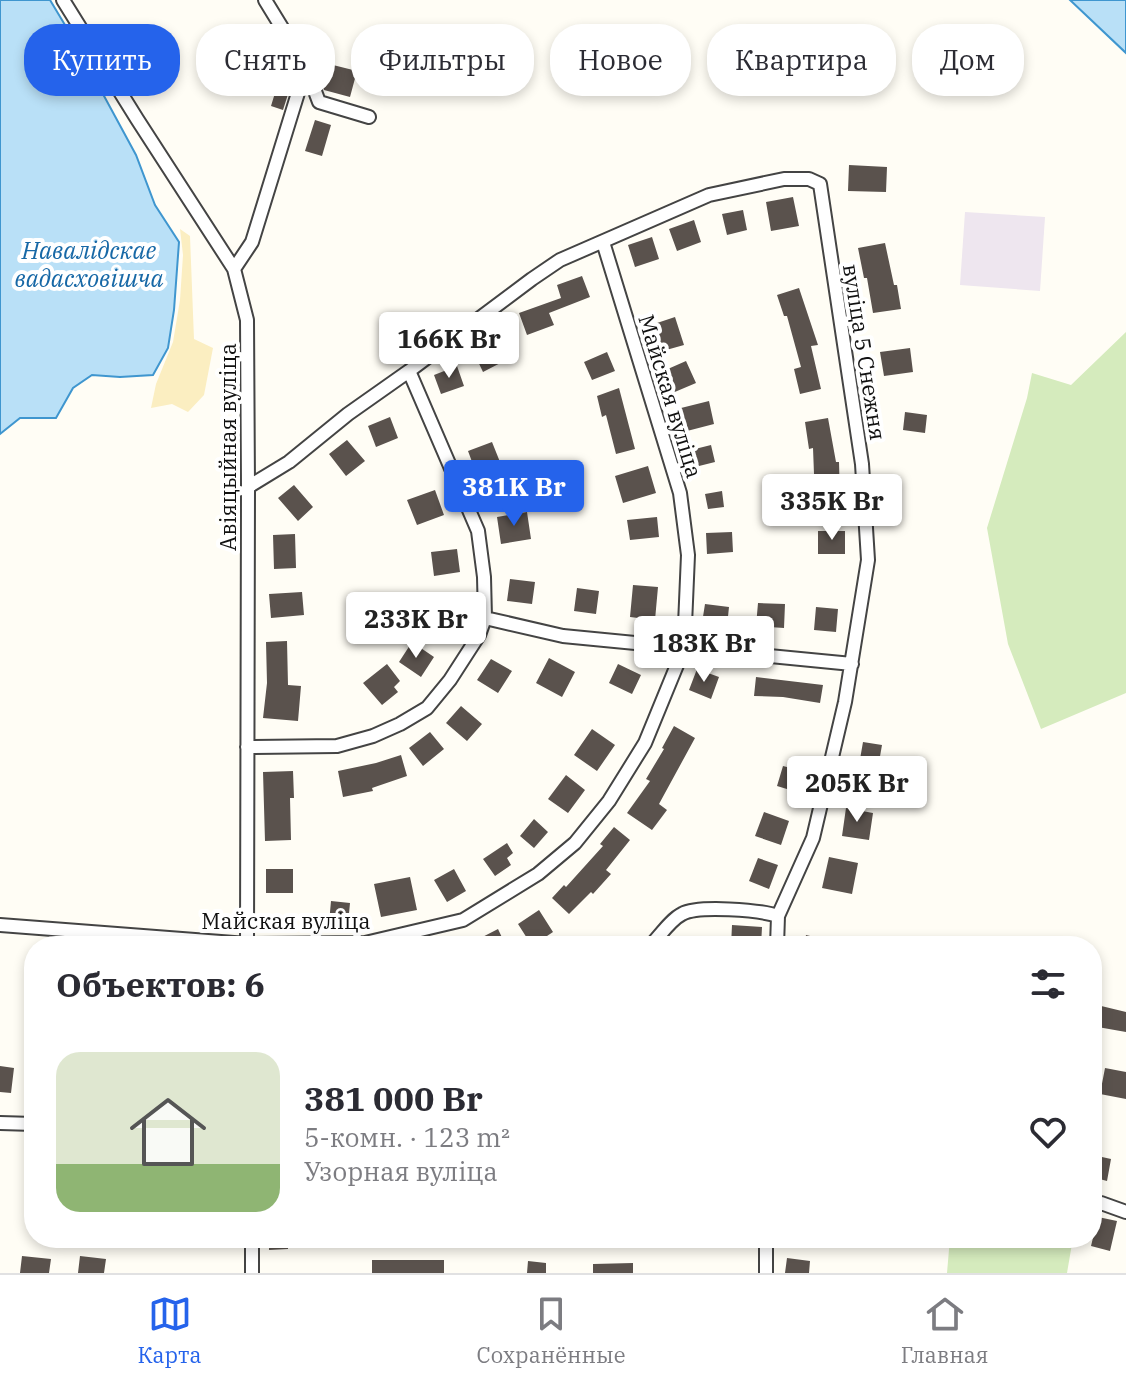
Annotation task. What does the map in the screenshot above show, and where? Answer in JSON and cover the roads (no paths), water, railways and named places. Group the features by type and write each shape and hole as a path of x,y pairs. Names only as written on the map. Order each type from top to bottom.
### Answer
{"street":[{"name":"Авіяцыйная вуліца","path":"63,0 234,269 247,320 247,936"},
{"path":"265,0 280,24"},
{"path":"234,269 252,242 297,96"},
{"path":"317,96 319,102 369,117"},
{"name":"вуліца 5 Снежня","path":"603,242 709,195 784,179 809,179 820,184 862,464 868,560 845,702 813,838 778,916 777,936"},
{"path":"248,487 289,462 348,414 532,279 560,260 603,242"},
{"name":"Майская вуліца","path":"397,936 463,920 538,874 575,843 609,801 645,743 684,648 688,555 680,493 603,242"},
{"path":"247,747 337,746 373,736 400,724 427,708 450,680 479,635 485,618 478,531 409,371"},
{"path":"485,618 563,636 852,664"},
{"path":"659,936 679,915 693,909 765,912 778,916"},
{"name":"Майская вуліца","path":"0,925 136,936"},
{"path":"0,1123 24,1124"},
{"path":"1102,1203 1126,1212"},
{"path":"252,1248 252,1273"},
{"path":"766,1248 766,1273"}],"water":[{"name":"Навалідскае вадасховішча","path":"0,0 50,0 64,24 24,24 24,96 104,96 136,155 155,205 179,242 174,310 168,348 153,375 92,375 73,388 56,418 20,418 0,434"},
{"path":"1070,0 1126,0 1126,53"}]}
